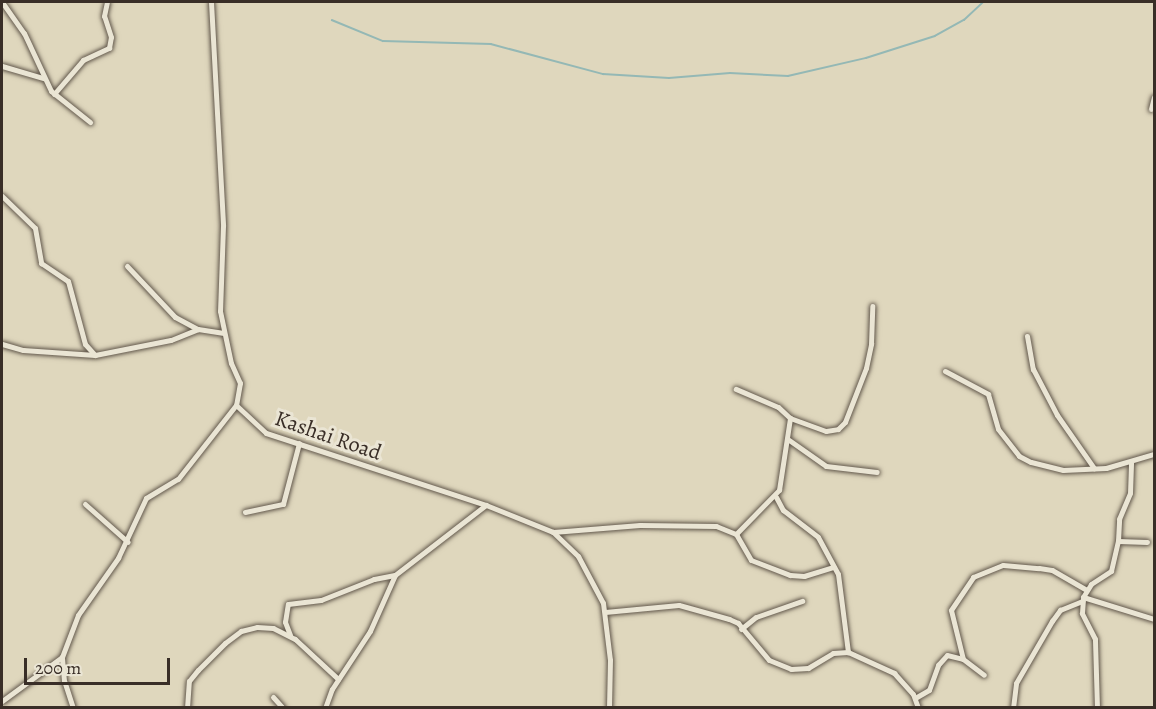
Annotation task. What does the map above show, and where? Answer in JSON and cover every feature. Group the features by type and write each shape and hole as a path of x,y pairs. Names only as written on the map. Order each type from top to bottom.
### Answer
{"street":[{"path":"54,94 83,60 109,48 111,38 105,16 107,2"},
{"path":"73,708 64,681 62,657 78,615 128,542 146,498 178,479 236,405 240,383 224,333 220,311 223,226 211,2"},
{"path":"2,3 24,33 43,78 54,94 90,122"},
{"path":"2,66 43,78"},
{"path":"1151,109 1155,97"},
{"path":"2,196 35,228 41,263 68,281 84,344 95,355"},
{"path":"127,266 161,306 198,329 224,333"},
{"path":"736,389 778,407 790,418 826,431 838,429 845,422 867,360 872,306"},
{"path":"2,344 23,350 95,355 158,344 198,329"},
{"path":"1027,336 1033,369 1057,415 1094,468"},
{"path":"945,371 988,394 995,424 1019,456 1044,467 1094,468 1131,463 1155,454"},
{"name":"Kashai Road","path":"236,405 266,434 300,443 486,505 553,532 590,574 605,612 610,660 609,708"},
{"path":"736,534 776,497 789,440 790,418"},
{"path":"789,440 826,466 877,471"},
{"path":"245,512 283,504 300,443"},
{"path":"1097,708 1095,639 1082,613 1082,599 1086,590 1111,571 1118,541 1119,519 1130,493 1131,463"},
{"path":"776,497 790,516 818,537 834,567 842,588 848,652"},
{"path":"85,504 128,542"},
{"path":"290,636 285,622 288,604 321,600 374,579 395,575 486,505"},
{"path":"553,532 673,525 716,526 736,534 751,560 790,575 804,576 834,567"},
{"path":"1118,541 1147,542"},
{"path":"963,659 951,610 973,576 1003,565 1039,568 1052,570 1086,590"},
{"path":"325,708 338,679 370,631 395,575"},
{"path":"1013,708 1016,683 1060,610 1082,599 1155,619"},
{"path":"741,629 756,617 802,601"},
{"path":"605,612 679,605 734,621 769,660 786,668 804,669 833,653 848,652 894,673 915,698 918,708"},
{"path":"187,708 189,681 241,631 273,628 290,636 338,679"},
{"path":"2,700 62,657"},
{"path":"915,698 928,690 944,657 963,659 984,675"},
{"path":"273,697 283,708"}],"waterway":[{"path":"332,20 383,41 491,44 603,74 669,78 730,73 788,76 866,58 935,36 964,20 983,2"}]}
